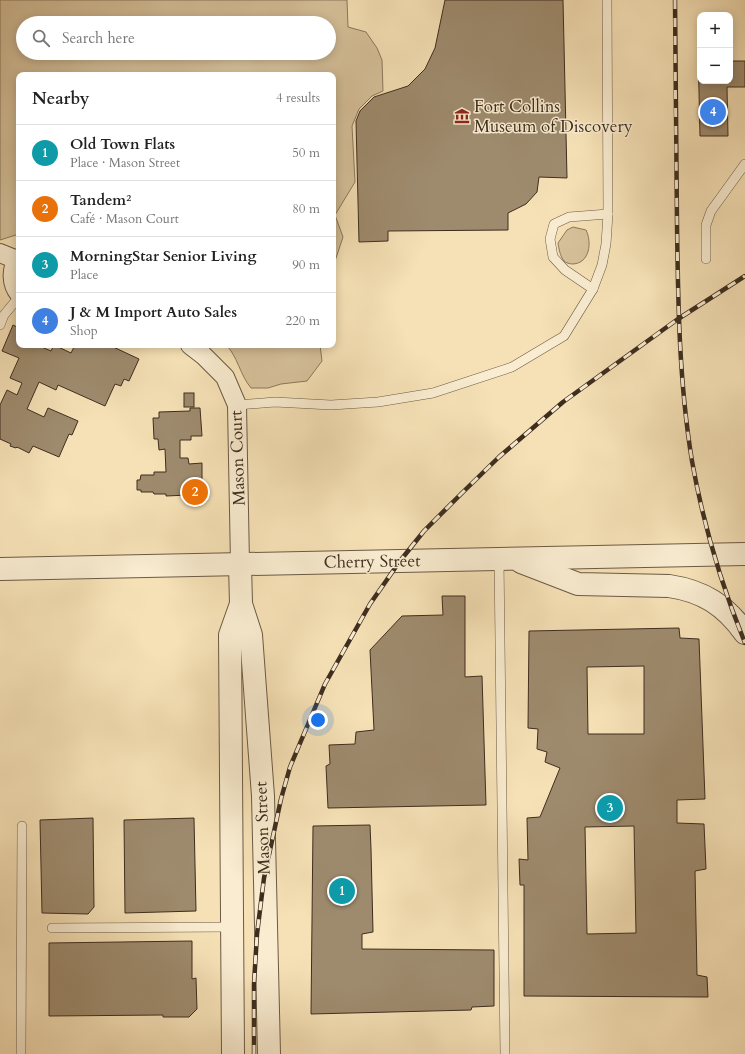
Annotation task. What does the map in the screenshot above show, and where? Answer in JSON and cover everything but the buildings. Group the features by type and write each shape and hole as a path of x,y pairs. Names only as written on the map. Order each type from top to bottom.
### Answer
{"street":[{"path":"0,253 16,258"},
{"path":"16,263 13,270 13,280 16,290"},
{"name":"Mason Court","path":"194,348 225,377 237,405 240,564"},
{"name":"Cherry Street","path":"0,570 745,554"},
{"path":"504,558 578,584 669,586 697,592 712,600 736,620 745,633"},
{"name":"Mason Street","path":"233,1054 230,635 240,604 240,564"},
{"name":"Mason Street","path":"240,604 251,635 262,796 269,1054"}],"lane":[{"path":"237,405 275,402 331,405 378,402 433,393 512,367 564,336 593,289 602,265 606,244 608,214 607,0"},
{"path":"706,259 706,225 711,211 745,164"},
{"path":"593,289 565,270 553,257 550,239 554,224 569,216 608,214"},
{"path":"0,325 4,315 16,301"},
{"path":"504,558 505,1054"},
{"path":"21,1054 22,826"},
{"path":"52,928 232,927"}],"shaded area":[{"path":"0,0 347,0 348,27 366,32 377,48 382,60 383,91 372,96 359,109 352,126 355,182 336,213 336,72 16,72 16,235 0,240"},
{"path":"336,218 343,237 336,258"},
{"path":"573,227 586,230 589,246 583,260 579,263 573,264 564,261 558,243 567,230"},
{"path":"229,348 320,348 322,361 307,381 281,384 268,388 251,388"}],"railway":[{"path":"675,0 678,283 684,402 696,484 707,530 728,598 745,643"},
{"path":"254,1054 254,984 257,934 264,878 281,799 290,767 325,684 370,604 400,561 424,531 499,457 563,402 678,319 745,276"}],"place":[{"name":"J & M Import Auto Sales","path":"713,112"},
{"name":"Fort Collins Museum of Discovery","path":"462,116"},
{"name":"Tandem²","path":"195,492"},
{"name":"MorningStar Senior Living","path":"610,808"},
{"name":"Old Town Flats","path":"342,891"}]}
